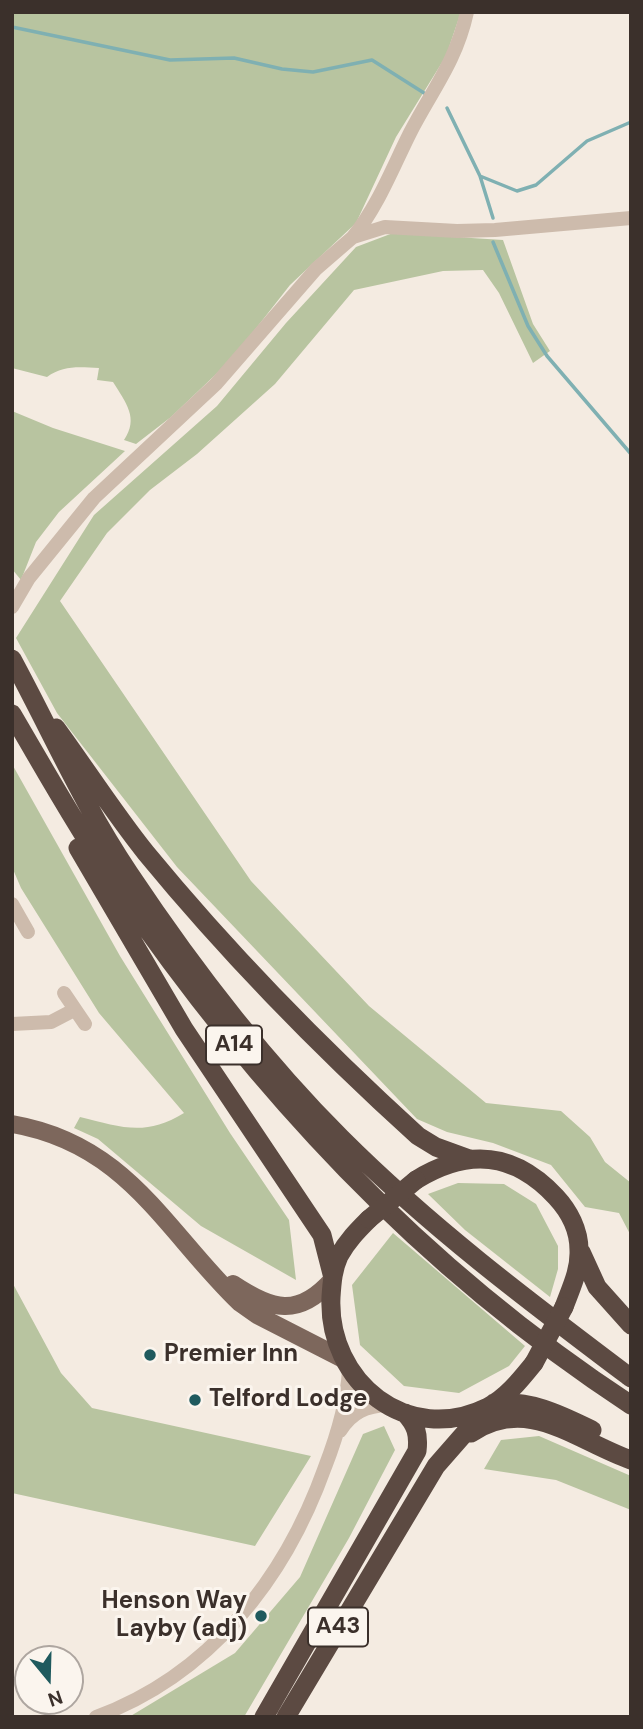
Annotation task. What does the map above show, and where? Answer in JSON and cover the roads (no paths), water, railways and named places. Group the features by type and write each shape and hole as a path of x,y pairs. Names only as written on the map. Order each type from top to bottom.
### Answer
{"highway":[{"name":"A14","path":"12,659 31,693 59,755 128,871 216,994 277,1068 341,1138 486,1269 631,1378"},
{"path":"31,693 144,850 200,917 285,1008 418,1136 436,1147 469,1158"},
{"name":"A14","path":"12,715 113,880 185,982 257,1074 323,1148 445,1267 538,1340 631,1405"},
{"path":"12,715 68,830 123,928 184,1029 321,1235 332,1277"},
{"name":"A43","path":"264,1717 417,1451 419,1438 415,1423 358,1381 346,1364 335,1340 330,1311 332,1277 347,1243 369,1219 416,1180 441,1166 469,1158 516,1164 541,1181 564,1205 575,1227 579,1248 578,1271 564,1307 534,1363 517,1383 491,1405 436,1466 390,1538 286,1717"},
{"path":"579,1248 597,1287 631,1325"},
{"path":"491,1405 521,1402 545,1408 631,1449"},
{"name":"A43","path":"396,1409 446,1420 491,1405"},
{"name":"A43","path":"455,1443 496,1420 519,1416 538,1420 631,1460"}],"main road":[{"path":"12,1124 48,1133 106,1163 156,1206 227,1290 257,1315 318,1344 346,1364"},
{"path":"212,1271 247,1293 277,1306 295,1306 309,1301 332,1277"}],"street":[{"path":"12,607 29,579 94,498 216,384 316,269 353,237 375,205 412,130 450,66 467,12"},
{"path":"375,205 385,227"},
{"path":"353,237 385,227 482,230 631,218"},
{"path":"14,912 29,932"},
{"path":"64,993 85,1024"},
{"path":"12,1024 51,1022 74,1010"},
{"path":"96,1717 143,1696 174,1677 227,1632 280,1566 301,1528 336,1437 346,1364"},
{"path":"336,1437 357,1412 373,1405 396,1409"}],"waterway":[{"path":"12,27 170,60 234,58 282,69 313,72 372,60 424,93"},
{"path":"447,108 480,176 493,218"},
{"path":"480,176 517,191 536,185 587,141 631,122"},
{"path":"493,242 528,326 547,356 631,454"}],"place":[{"name":"Premier Inn","path":"150,1355"},
{"name":"Telford Lodge","path":"195,1400"},
{"name":"Henson Way Layby (adj)","path":"261,1616"}]}
